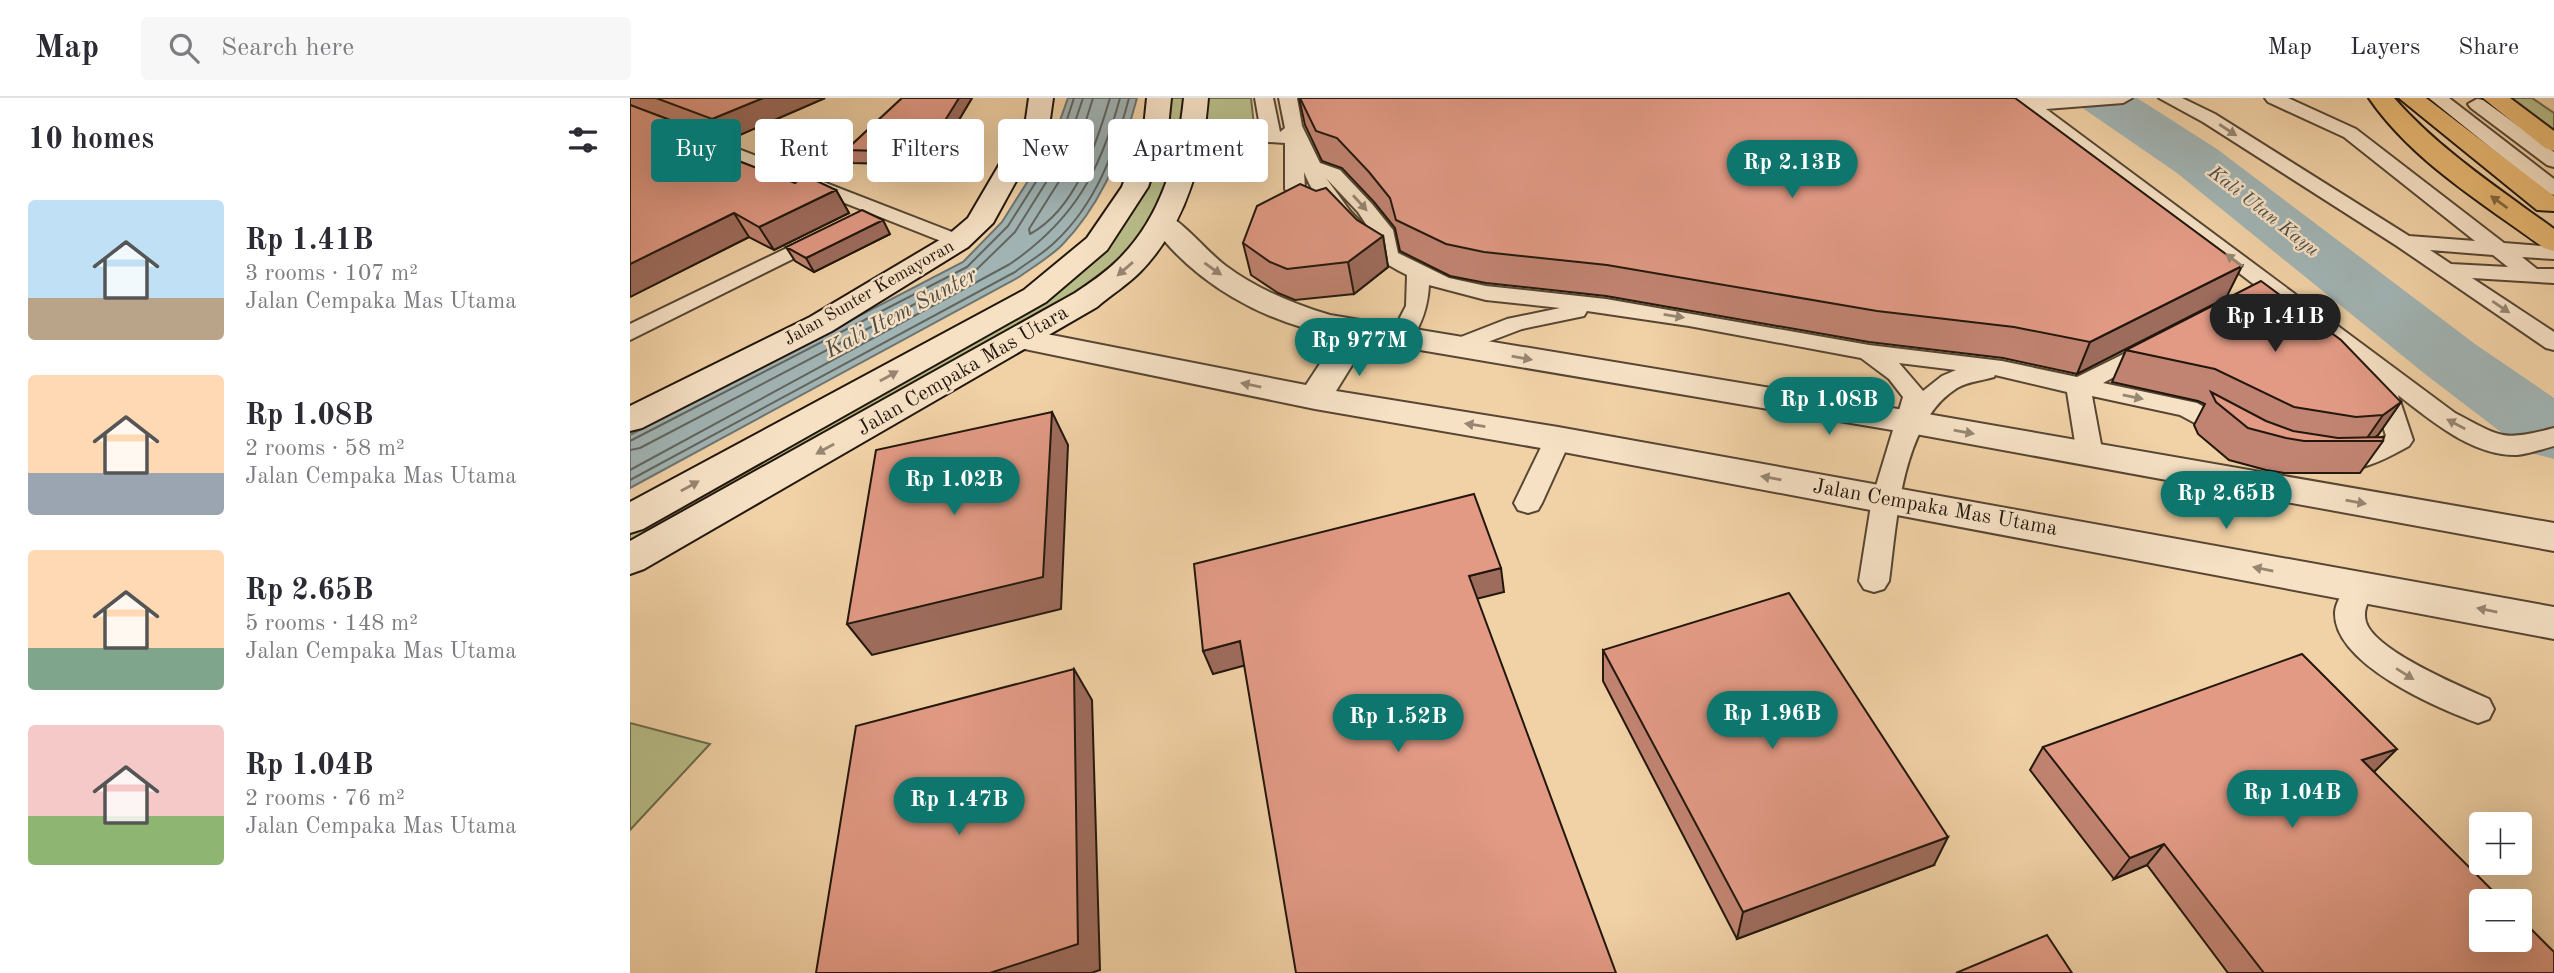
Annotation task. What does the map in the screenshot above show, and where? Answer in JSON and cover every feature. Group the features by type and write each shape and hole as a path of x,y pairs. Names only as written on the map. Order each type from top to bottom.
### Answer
{"main road":[{"path":"2381,98 2410,131 2467,179 2554,242"},
{"path":"2411,98 2554,210"},
{"path":"2495,98 2554,143"}],"street":[{"name":"Jalan Sunter Kemayoran","path":"630,420 821,324 958,241 979,223 1038,119 1041,98"},
{"name":"Jalan Cempaka Mas Utara","path":"630,519 1034,296 1097,244 1135,187 1156,127 1159,98"},
{"name":"Jalan Cempaka Mas Utara","path":"630,559 1021,339 1086,300 1131,264 1164,222 1192,150 1196,98"},
{"path":"1164,222 1174,236 1207,265 1256,298 1304,318 1357,330 1910,422 2554,537"},
{"path":"1315,398 1357,330"},
{"name":"Jalan Cempaka Mas Utama","path":"1021,339 1315,398 1558,439 2554,623"}],"lane":[{"path":"1264,98 1271,135 1275,138 1287,137 1294,129"},
{"path":"1287,98 1294,129 1295,189 1322,214"},
{"path":"2025,102 2123,98"},
{"path":"2168,98 2209,118 2404,242 2554,343"},
{"path":"2274,98 2350,133 2502,250 2543,276"},
{"path":"2438,98 2554,189"},
{"path":"2469,98 2554,161"},
{"path":"2025,102 2257,290 2306,314 2446,419 2494,444 2519,446 2554,437"},
{"path":"630,112 958,241"},
{"path":"1294,129 1297,130 1312,166 1333,174 1383,230 1388,256 1442,283 1486,293 1606,306 1869,352 2002,368 2188,409 2255,444"},
{"path":"630,333 878,209"},
{"path":"2404,242 2554,253"},
{"path":"2446,270 2543,276"},
{"path":"1402,337 1417,306 1418,271"},
{"path":"1456,346 1515,324 1606,306"},
{"path":"2306,314 2387,397 2400,440 2366,458 2334,461 2307,457"},
{"path":"1910,422 1943,386 1954,377 1969,372 1992,372 2078,386 2173,336"},
{"path":"1869,352 1898,374 1915,397 1886,499 1874,581"},
{"path":"2078,386 2090,454"},
{"path":"1528,503 1558,439"},
{"path":"2362,587 2349,612 2353,631 2379,656 2410,678 2478,709"}],"green space":[{"path":"1159,98 1251,98 1253,119 1153,119"},
{"path":"2495,98 2532,98 2554,113 2554,143"},
{"path":"1136,182 1175,182 1151,238 1086,300 630,559 630,519 1034,296 1135,187"},
{"path":"630,723 710,744 630,830"}],"water":[{"name":"Kali Item Sunter","path":"1068,98 1137,98 1131,119 1108,119 1108,179 1076,229 1047,258 1019,277 630,488 630,435 963,262 1002,222 1027,182 1094,182 1094,119 1061,119"}],"building":[{"path":"656,98 763,98 712,119"},
{"path":"902,98 959,98 946,119 879,119"},
{"path":"1300,98 2015,98 2242,266 2090,342 2014,327 1877,311 1607,265 1484,252 1446,244 1396,220 1390,198 1337,138 1316,131"},
{"path":"630,105 667,119 651,119 651,182 741,182 741,162 755,167 755,182 819,182 836,190 759,227 734,213 630,264"},
{"path":"867,130 867,151 853,150 853,144"},
{"path":"1300,184 1316,191 1326,188 1357,220 1383,236 1348,262 1287,269 1270,262 1243,243 1257,206"},
{"path":"862,210 883,220 806,258 786,247"},
{"path":"2261,281 2341,340 2401,402 2383,415 2356,417 2294,407 2215,369 2126,350"},
{"path":"2211,392 2266,421 2293,431 2338,438 2384,437 2383,441 2304,441 2248,428 2216,402"},
{"path":"1052,412 1043,577 847,624 876,450"},
{"path":"1474,494 1501,568 1469,576 1616,973 1296,973 1240,641 1203,651 1194,564"},
{"path":"1789,593 1948,837 1743,912 1603,650"},
{"path":"2302,654 2397,749 2362,760 2469,867 2469,875 2477,875 2491,889 2469,889 2469,952 2532,952 2532,930 2554,952 2554,973 2264,973 2164,844 2130,858 2043,747"},
{"path":"1074,669 1078,944 990,973 816,973 856,726"},
{"path":"2047,935 2072,973 1956,973"}],"waterway":[{"name":"Kali Utan Kayu","path":"2102,98 2197,161 2450,359 2554,434"}]}
